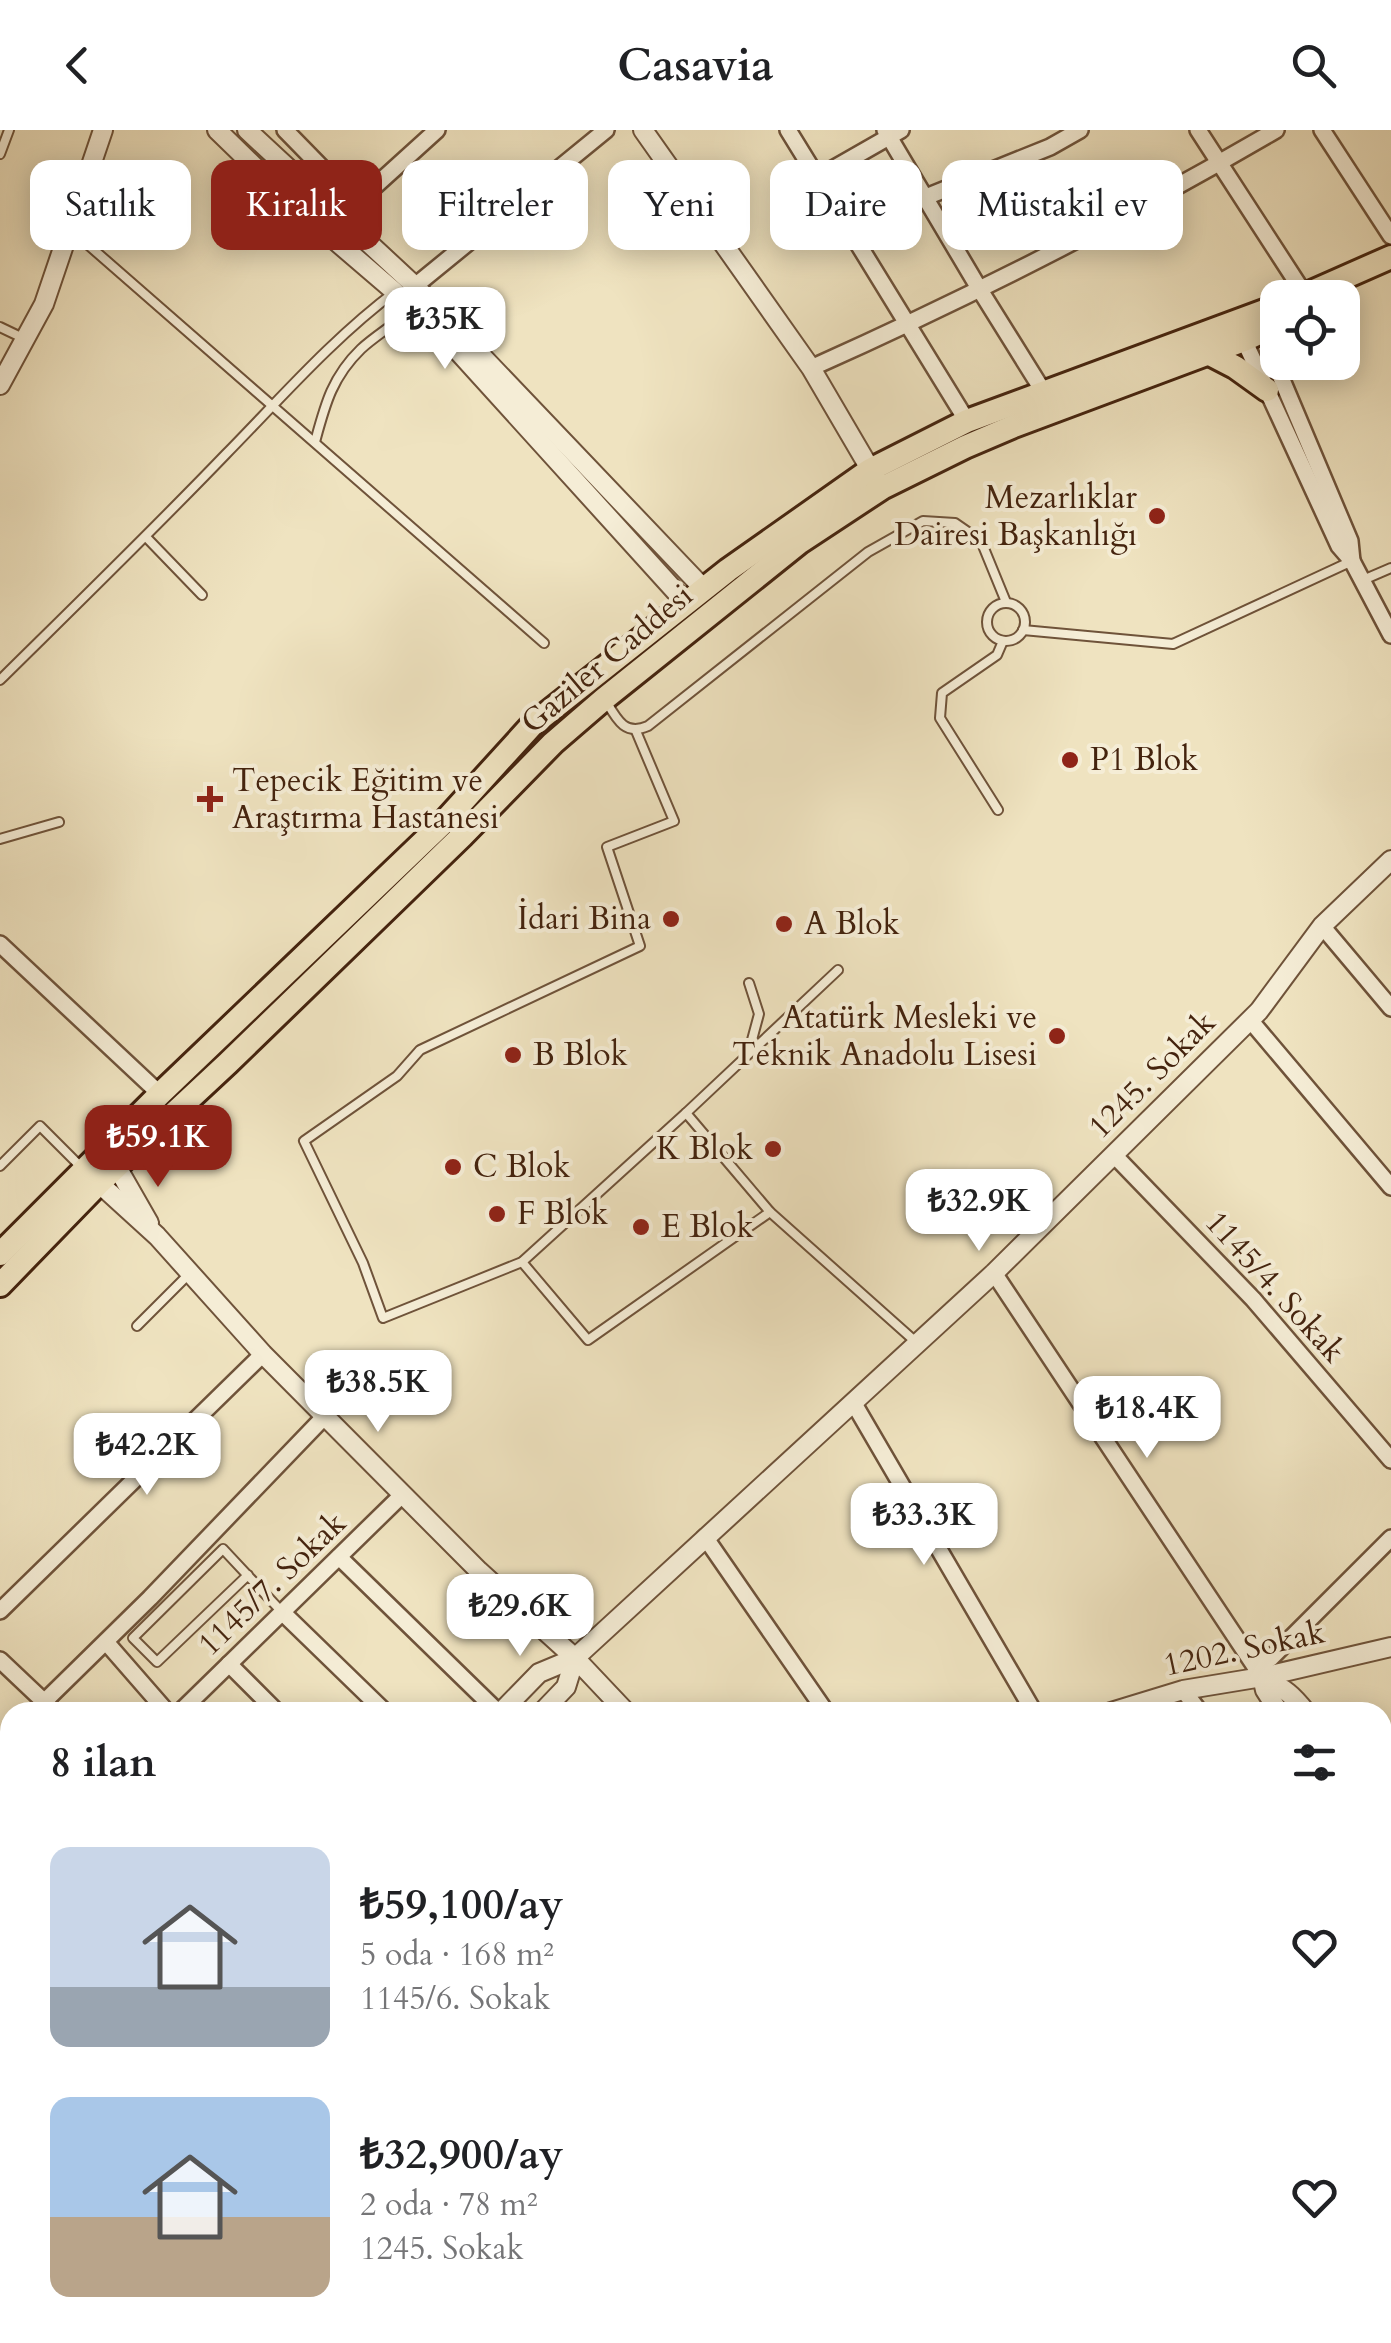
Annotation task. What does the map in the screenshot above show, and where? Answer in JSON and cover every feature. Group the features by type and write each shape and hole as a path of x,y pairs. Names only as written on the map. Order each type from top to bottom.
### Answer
{"main road":[{"path":"1339,280 1391,257"},
{"path":"1360,286 1391,272"},
{"name":"Gaziler Caddesi","path":"0,1285 160,1094 444,822 532,725 876,479 968,421 1260,314"},
{"name":"Gaziler Caddesi","path":"876,479 1260,332"},
{"path":"1208,353 1267,390"},
{"path":"573,725 590,698 704,601"},
{"name":"Gaziler Caddesi","path":"0,1254 91,1176 117,1167 704,601"}],"street":[{"path":"94,160 104,130"},
{"path":"217,130 410,310 436,327 704,601"},
{"path":"246,130 279,160"},
{"path":"286,130 315,160"},
{"path":"382,180 437,130"},
{"path":"415,286 606,130"},
{"path":"643,130 811,368 876,479"},
{"path":"788,130 806,160"},
{"path":"922,199 1050,147 1080,130"},
{"path":"1198,130 1292,280"},
{"path":"811,368 980,290 1276,130"},
{"path":"1322,130 1391,236"},
{"path":"846,160 892,132 980,290 1044,391"},
{"path":"0,385 44,304 63,250"},
{"path":"376,250 415,286 704,601"},
{"path":"862,250 968,421"},
{"path":"1254,316 1244,340 1339,546 1352,562 1391,635"},
{"path":"1282,380 1350,540 1352,562"},
{"name":"1245. Sokak","path":"575,1658 994,1273 1250,1020 1322,926 1391,860"},
{"path":"1322,926 1391,1008"},
{"path":"0,944 160,1094"},
{"path":"1250,1020 1305,1096 1391,1187"},
{"name":"1145/4. Sokak","path":"1114,1155 1252,1299 1391,1460"},
{"path":"117,1167 157,1236"},
{"path":"91,1176 157,1236 264,1354 617,1702"},
{"path":"994,1273 1261,1675 1273,1702"},
{"path":"0,1611 264,1354"},
{"path":"853,1402 1028,1702"},
{"path":"54,1702 106,1642 326,1416"},
{"name":"1145/7. Sokak","path":"190,1702 404,1494"},
{"path":"704,1537 819,1702"},
{"path":"1261,1675 1271,1658 1391,1538"},
{"path":"340,1557 489,1702"},
{"path":"282,1612 375,1702"},
{"path":"106,1642 158,1702"},
{"name":"1202. Sokak","path":"1143,1702 1183,1690 1390,1649"},
{"path":"509,1702 539,1673 575,1658"},
{"path":"552,1702 566,1687 575,1658"},
{"path":"0,1660 45,1702"},
{"path":"229,1664 267,1702"},
{"path":"1261,1675 1290,1692 1298,1702"},
{"path":"1183,1690 1192,1702"}],"lane":[{"path":"0,154 9,130"},
{"path":"94,250 544,643"},
{"path":"0,680 146,537 292,383 394,291 415,286 410,310 363,347 332,385 315,442"},
{"path":"0,327 25,339"},
{"path":"636,731 648,726 868,552 923,521 955,523 981,542 1006,602"},
{"path":"146,537 202,596"},
{"path":"1024,630 1173,644 1352,562"},
{"path":"1361,581 1391,568"},
{"path":"1006,602 1023,612 1025,618 1024,630 1015,639 1003,641 992,636 986,625 993,607 1006,602"},
{"path":"998,810 940,718 942,694 997,655 1003,641"},
{"path":"604,698 620,722 636,731 674,821 607,847 640,946 420,1050 396,1076 304,1141 364,1263 383,1318 522,1262 838,970"},
{"path":"0,838 60,822"},
{"path":"747,1055 759,1014 749,983"},
{"path":"686,1112 770,1212 917,1343"},
{"path":"0,1166 40,1126 91,1176"},
{"path":"522,1262 588,1340 770,1212"},
{"path":"138,1326 190,1273"},
{"path":"248,1575 157,1662 133,1638 223,1548 248,1575 282,1612"}],"place":[{"name":"Mezarlıklar Dairesi Başkanlığı","path":"1157,516"},
{"name":"P1 Blok","path":"1070,760"},
{"name":"Tepecik Eğitim ve Araştırma Hastanesi","path":"210,799"},
{"name":"İdari Bina","path":"671,919"},
{"name":"A Blok","path":"784,924"},
{"name":"Atatürk Mesleki ve Teknik Anadolu Lisesi","path":"1057,1036"},
{"name":"B Blok","path":"513,1055"},
{"name":"K Blok","path":"773,1149"},
{"name":"C Blok","path":"453,1167"},
{"name":"F Blok","path":"497,1214"},
{"name":"E Blok","path":"641,1227"}]}
